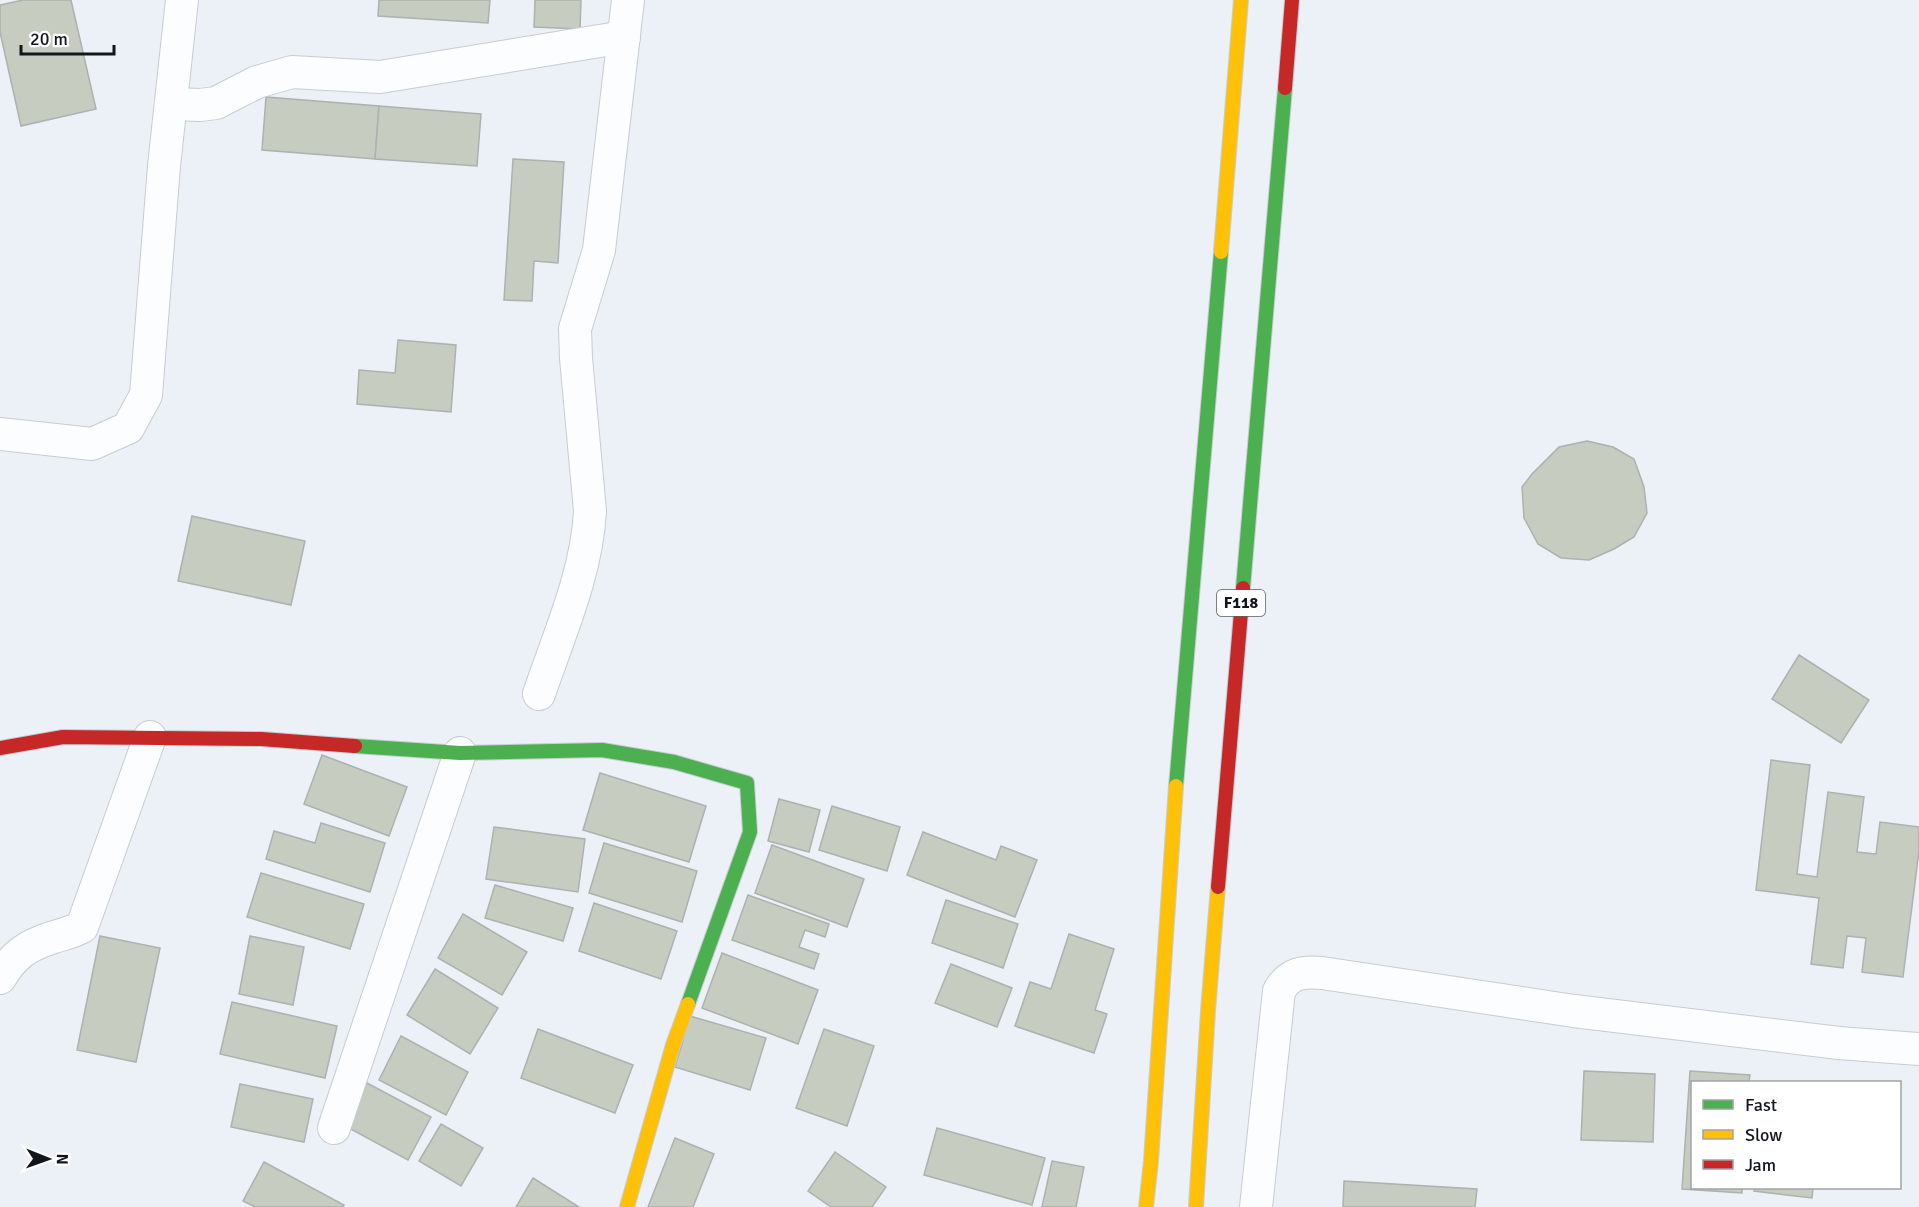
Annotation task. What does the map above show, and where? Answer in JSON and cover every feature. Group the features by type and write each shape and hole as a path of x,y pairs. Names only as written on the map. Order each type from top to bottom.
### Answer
{"main road":[{"name":"F118","path":"1146,1207 1152,1161 1170,855 1241,0"},
{"name":"F118","path":"1196,1207 1208,1011 1292,0"},
{"path":"0,748 63,737 150,737 261,739 460,753 602,750 674,762 747,783 750,832 673,1045 627,1207"}],"street":[{"path":"0,434 92,444 128,428 146,395 182,0"},
{"path":"539,694 583,564 589,533 590,511 576,358 576,329 598,250 628,0"},
{"path":"171,104 216,103 257,82 292,72 380,77 624,37"},
{"path":"0,978 24,949 82,927 150,737"},
{"path":"334,1128 460,753"},
{"path":"1256,1207 1280,991 1284,983 1296,974 1322,973 1609,1016 1839,1043 1919,1049"}],"building":[{"path":"23,0 71,0 96,109 21,126 0,32 0,5"},
{"path":"379,0 490,0 488,23 378,16"},
{"path":"535,0 581,0 580,29 534,27"},
{"path":"266,97 379,106 375,159 262,150"},
{"path":"379,106 481,114 477,166 375,159"},
{"path":"513,159 564,162 558,263 534,261 532,301 504,300"},
{"path":"398,340 456,345 451,412 357,404 359,370 395,373"},
{"path":"1587,441 1613,447 1634,459 1644,487 1647,513 1634,537 1614,549 1589,560 1561,558 1538,544 1524,518 1522,487 1559,447"},
{"path":"192,516 305,541 291,605 178,581"},
{"path":"1799,655 1869,700 1841,743 1772,699"},
{"path":"322,755 407,787 389,836 304,804"},
{"path":"1771,760 1810,765 1797,874 1817,877 1828,792 1864,797 1857,852 1876,854 1880,822 1919,827 1919,851 1903,977 1862,972 1866,938 1847,936 1843,968 1811,964 1819,898 1756,890"},
{"path":"600,773 706,806 689,862 583,830"},
{"path":"779,799 820,810 809,852 768,841"},
{"path":"832,806 900,827 887,871 819,850"},
{"path":"321,823 385,843 370,892 266,859 274,831 315,843"},
{"path":"494,827 585,839 578,892 486,879"},
{"path":"923,832 996,860 1001,846 1037,860 1015,917 907,875"},
{"path":"604,843 697,871 682,922 589,893"},
{"path":"772,845 864,879 847,927 755,893"},
{"path":"261,873 364,904 350,949 247,917"},
{"path":"495,885 573,908 563,941 485,918"},
{"path":"748,895 829,924 825,937 805,930 799,947 819,954 814,969 732,940"},
{"path":"946,900 1018,924 1003,968 932,943"},
{"path":"594,903 677,931 661,979 579,951"},
{"path":"463,914 527,952 502,995 438,958"},
{"path":"1069,934 1114,949 1095,1010 1107,1014 1094,1053 1015,1026 1030,982 1051,989"},
{"path":"100,936 160,948 136,1062 77,1050"},
{"path":"250,936 304,947 293,1005 239,994"},
{"path":"722,953 818,990 798,1044 702,1008"},
{"path":"951,964 1012,988 997,1027 935,1003"},
{"path":"435,969 498,1008 470,1054 407,1015"},
{"path":"232,1002 337,1026 325,1078 220,1054"},
{"path":"690,1016 766,1038 750,1090 675,1067"},
{"path":"538,1029 633,1065 615,1113 521,1078"},
{"path":"824,1029 874,1046 847,1126 796,1108"},
{"path":"401,1036 468,1072 446,1115 379,1080"},
{"path":"1584,1071 1655,1074 1653,1142 1581,1140"},
{"path":"1690,1071 1750,1075 1749,1081 1691,1081 1691,1189 1742,1189 1742,1193 1682,1189"},
{"path":"367,1083 431,1117 408,1160 345,1126"},
{"path":"240,1084 313,1099 304,1142 231,1127"},
{"path":"441,1124 483,1148 461,1186 419,1161"},
{"path":"937,1128 1045,1158 1032,1205 924,1175"},
{"path":"675,1138 714,1154 693,1207 648,1207"},
{"path":"835,1152 886,1187 872,1207 831,1207 808,1191"},
{"path":"1052,1161 1084,1167 1076,1207 1042,1207"},
{"path":"264,1162 344,1205 343,1207 255,1207 243,1201"},
{"path":"533,1178 579,1207 516,1207"},
{"path":"1344,1181 1477,1189 1475,1207 1343,1207"},
{"path":"1755,1189 1813,1189 1812,1198 1754,1191"}],"traffic: fast":[{"path":"1243,588 1285,88"},
{"path":"1176,786 1221,252"},
{"path":"355,746 460,753 602,750 674,762 747,783 750,832 688,1004"}],"traffic: slow":[{"path":"1221,252 1241,0"},
{"path":"1146,1207 1176,786"},
{"path":"1196,1207 1218,887"},
{"path":"627,1207 673,1045 688,1004"}],"traffic: jam":[{"path":"1285,88 1292,0"},
{"path":"1218,887 1243,588"},
{"path":"0,748 63,737 261,739 355,746"}]}
